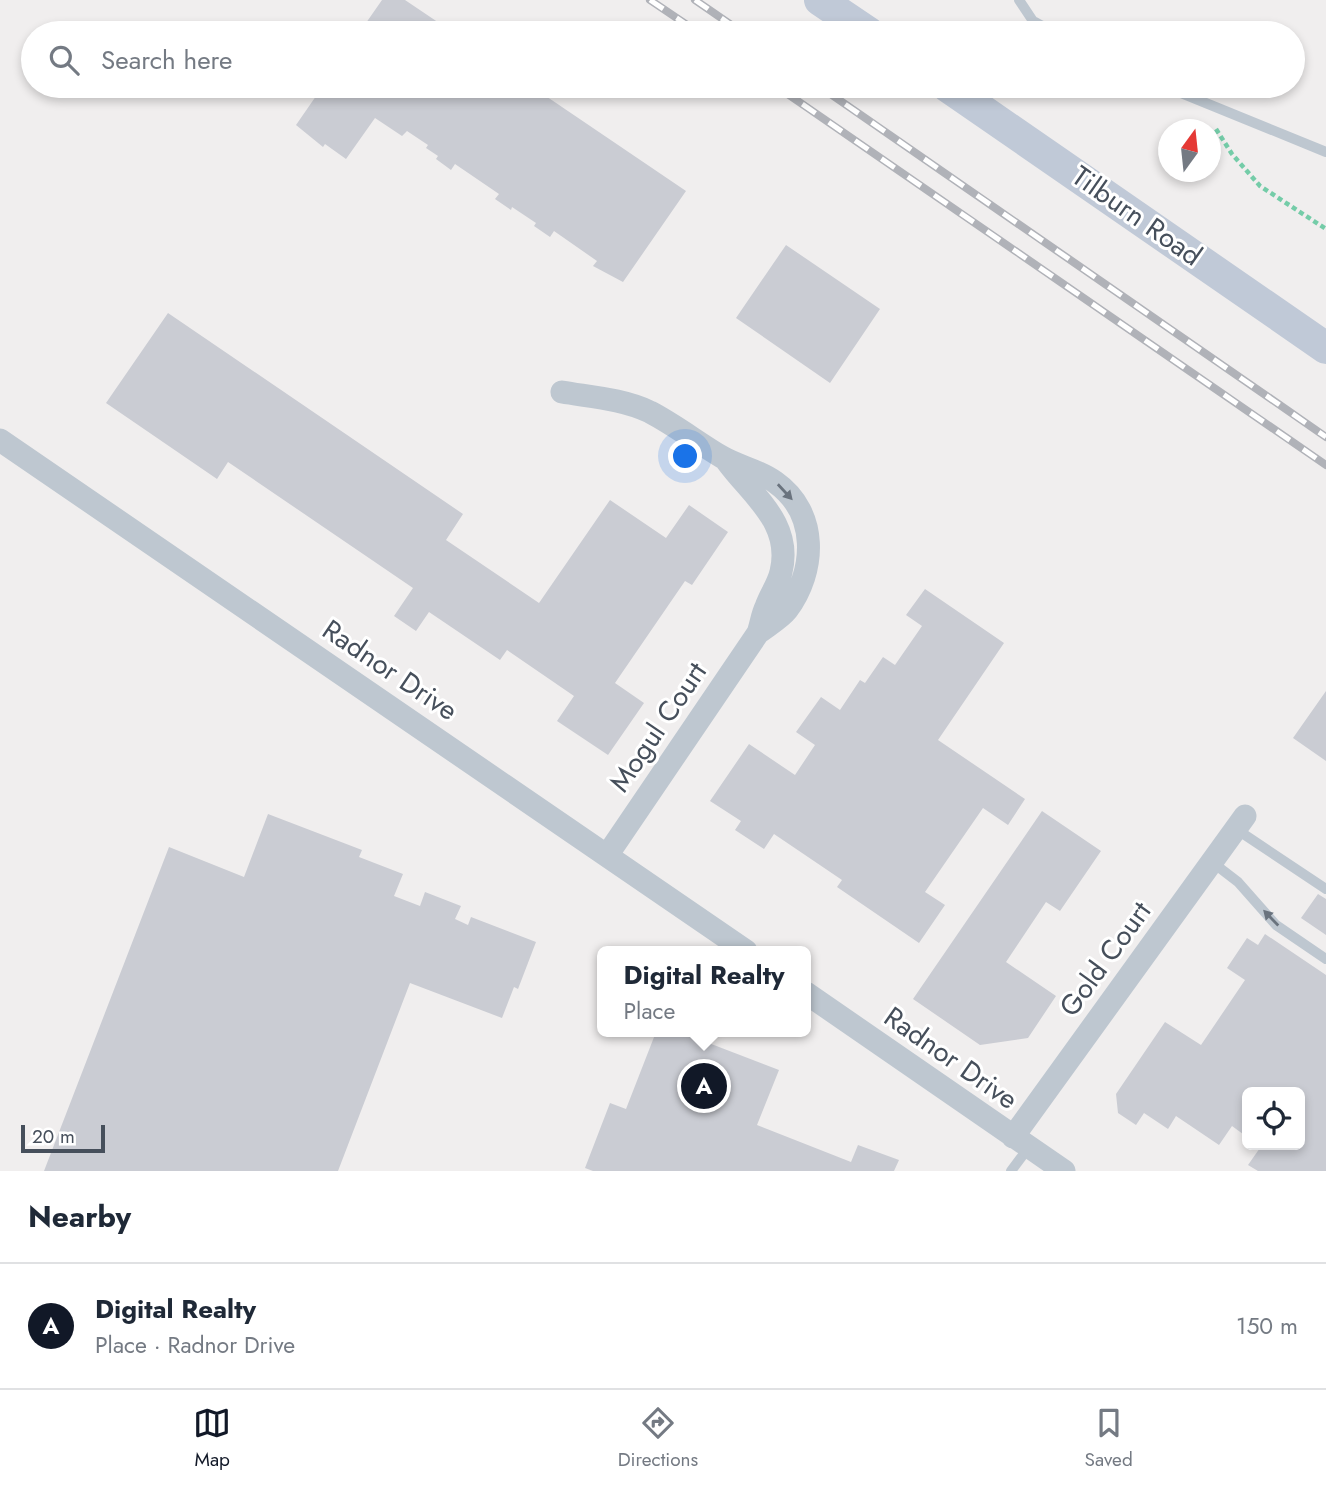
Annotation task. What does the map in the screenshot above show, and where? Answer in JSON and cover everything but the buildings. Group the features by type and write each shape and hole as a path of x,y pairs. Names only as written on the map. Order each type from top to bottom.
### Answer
{"street":[{"path":"820,0 851,21"},
{"name":"Tilburn Road","path":"964,98 1326,348"},
{"name":"Mogul Court","path":"562,392 610,400 649,412 726,460 740,480 766,505 781,539 783,556 781,574 758,633 607,854"},
{"name":"Radnor Drive","path":"0,440 739,946"},
{"name":"Gold Court","path":"1021,1142 1240,822"},
{"name":"Radnor Drive","path":"811,996 1063,1171"}],"lane":[{"path":"1019,0 1035,21"},
{"path":"1192,98 1326,152"},
{"path":"1240,822 1326,889"},
{"path":"1212,862 1238,882 1276,925 1326,959"},
{"path":"1012,1171 1021,1142"}],"path":[{"path":"1199,101 1232,155 1260,186 1326,229"}],"railway":[{"path":"650,0 681,21"},
{"path":"695,0 726,21"},
{"path":"793,98 1326,465"},
{"path":"836,98 1326,437"}],"place":[{"name":"Digital Realty","path":"704,1086"}]}
